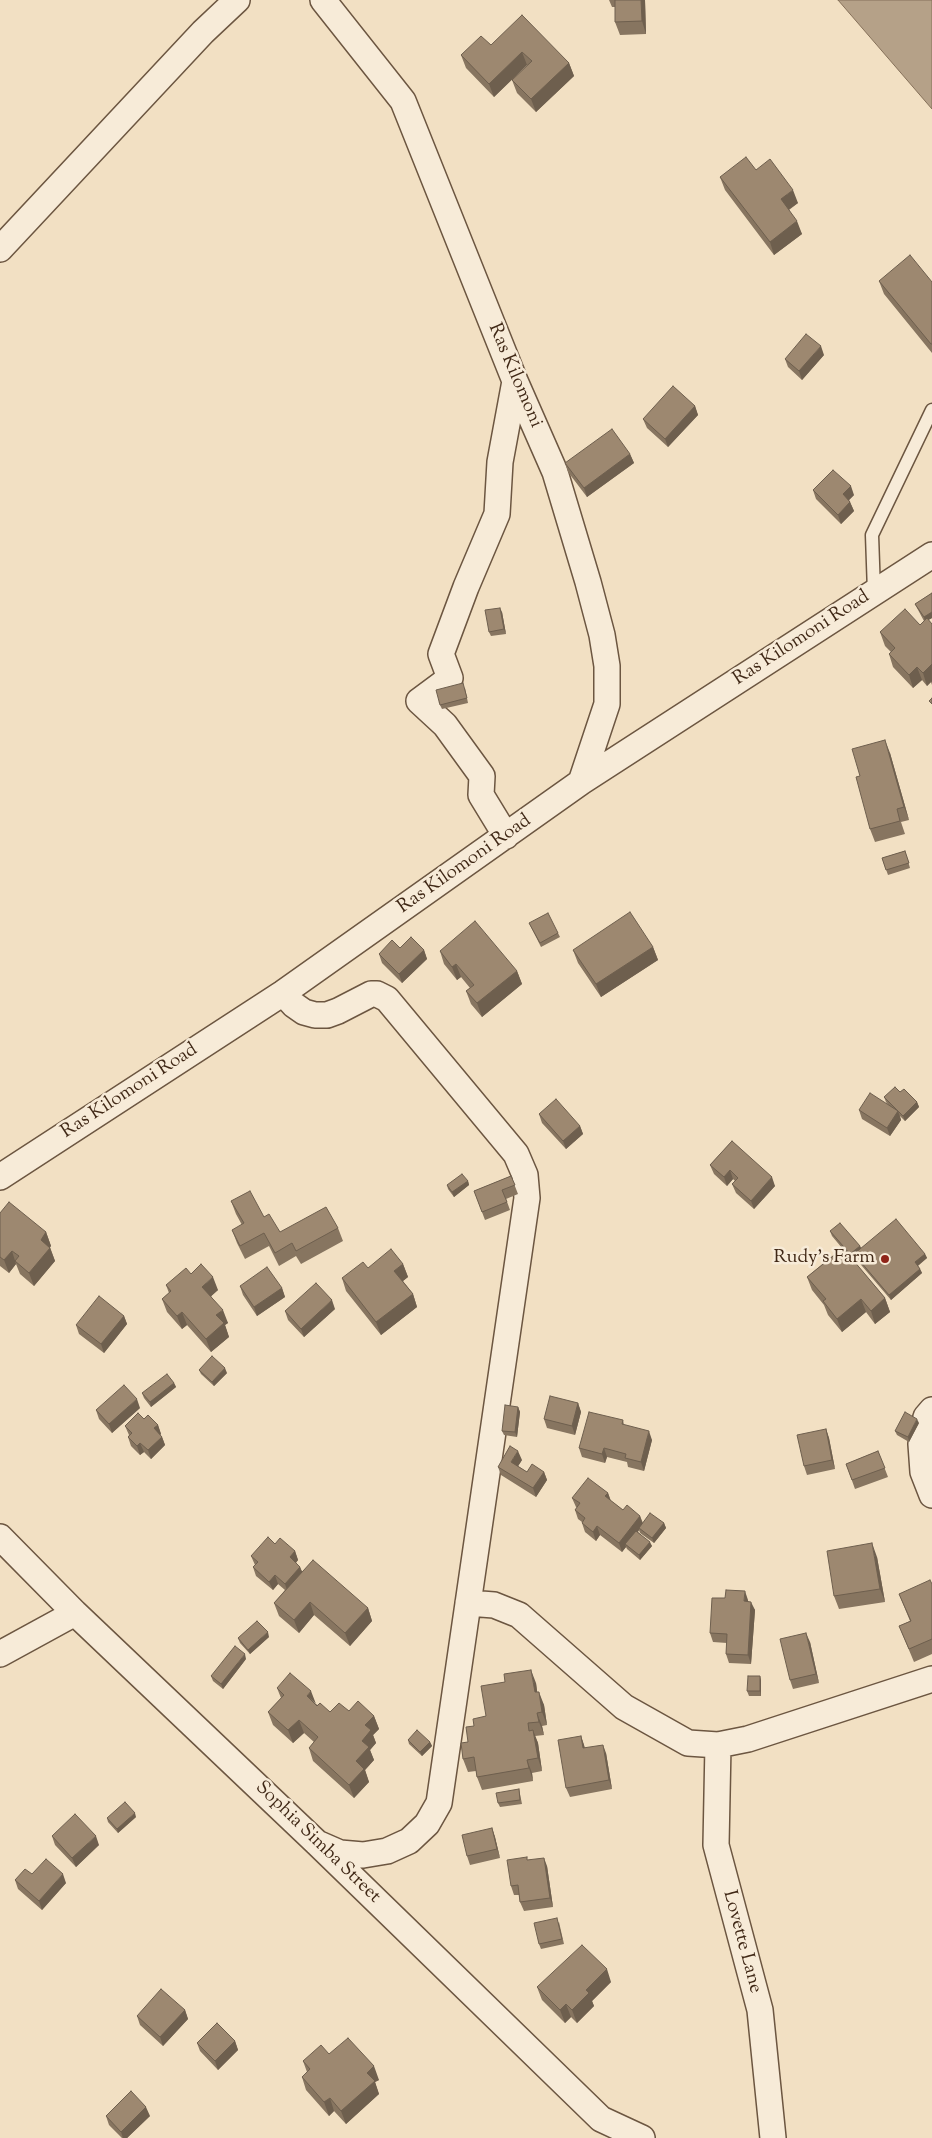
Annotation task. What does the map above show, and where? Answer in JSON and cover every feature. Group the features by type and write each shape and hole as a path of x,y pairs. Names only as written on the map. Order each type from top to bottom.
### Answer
{"street":[{"path":"0,249 203,32 237,0"},
{"name":"Ras Kilomoni","path":"323,0 403,101 515,381 555,472 602,635 607,666 607,704 582,782"},
{"path":"506,836 481,795 482,776 445,725 419,701 450,678 441,654 466,587 497,514 500,462 515,381"},
{"name":"Ras Kilomoni Road","path":"0,1177 284,993 582,782 932,555"},
{"path":"284,993 294,1005 304,1012 315,1015 327,1014 338,1010 371,994 377,994 387,999 516,1154 525,1175 527,1198 439,1803 427,1824 409,1841 387,1851 363,1855 340,1853 317,1843"},
{"path":"932,1410 926,1417 920,1444 923,1472 932,1495"},
{"name":"Sophia Simba Street","path":"0,1537 75,1613 317,1843 601,2119 642,2138"},
{"path":"468,1603 494,1605 519,1615 624,1707 688,1743 718,1745 748,1739 932,1680"},
{"path":"0,1654 75,1613"},
{"name":"Lovette Lane","path":"718,1745 716,1845 760,2010 773,2138"}],"lane":[{"path":"874,592 872,535 932,410"}],"shaded area":[{"path":"838,0 932,0 932,109"}],"building":[{"path":"615,0 641,0 642,21 615,22"},
{"path":"522,15 569,63 531,99 512,80 532,61 522,52 489,84 461,55 481,36 491,45"},
{"path":"746,157 756,170 770,159 793,190 781,199 797,221 770,242 720,177"},
{"path":"910,255 932,282 932,344 879,281"},
{"path":"806,334 821,346 799,371 785,359"},
{"path":"673,386 695,406 665,439 643,419"},
{"path":"612,429 630,454 584,488 565,463"},
{"path":"833,470 851,486 843,494 850,502 838,515 813,490"},
{"path":"932,593 932,612 924,617 915,604"},
{"path":"500,608 504,629 489,632 485,610"},
{"path":"905,609 920,625 927,618 932,624 932,664 923,673 917,667 909,675 889,654 895,648 880,632"},
{"path":"463,683 467,698 440,705 436,690"},
{"path":"885,740 904,807 897,809 900,821 870,829 856,777 860,776 852,749"},
{"path":"905,851 909,863 886,870 882,858"},
{"path":"630,912 653,947 596,984 573,950"},
{"path":"548,913 558,933 540,943 529,923"},
{"path":"475,921 517,971 477,1003 466,991 474,985 456,964 452,967 440,951"},
{"path":"411,937 424,950 399,974 379,954 392,940 400,948"},
{"path":"895,1087 900,1092 904,1089 917,1102 903,1116 884,1097"},
{"path":"870,1093 898,1111 887,1128 859,1110"},
{"path":"556,1099 580,1126 563,1141 539,1114"},
{"path":"732,1141 772,1177 751,1201 732,1184 738,1178 730,1170 724,1177 710,1165"},
{"path":"462,1174 468,1181 452,1192 447,1185"},
{"path":"511,1176 515,1185 502,1190 507,1202 482,1212 474,1191"},
{"path":"250,1191 264,1217 269,1214 280,1232 326,1207 338,1228 296,1251 292,1243 275,1253 264,1233 240,1246 232,1230 244,1223 231,1201"},
{"path":"9,1202 46,1232 41,1240 50,1248 29,1273 15,1261 19,1256 12,1251 4,1260 0,1257 0,1213"},
{"path":"896,1219 925,1254 915,1262 920,1269 889,1295 854,1254"},
{"path":"840,1223 860,1246 850,1254 830,1231"},
{"path":"843,1248 885,1298 871,1311 861,1299 837,1319 823,1301 826,1299 807,1277"},
{"path":"391,1249 403,1264 394,1271 413,1294 376,1322 342,1278 363,1262 368,1268"},
{"path":"201,1264 213,1277 202,1287 223,1310 216,1315 224,1323 206,1339 182,1312 177,1316 162,1299 171,1291 166,1285 186,1268 191,1274"},
{"path":"267,1267 282,1288 254,1307 240,1286"},
{"path":"316,1283 332,1300 301,1329 285,1311"},
{"path":"99,1296 124,1316 101,1344 76,1325"},
{"path":"212,1356 225,1368 212,1382 199,1370"},
{"path":"167,1374 174,1383 150,1402 142,1393"},
{"path":"124,1385 137,1399 109,1424 96,1410"},
{"path":"550,1396 578,1403 572,1426 544,1419"},
{"path":"505,1405 518,1407 515,1432 502,1431"},
{"path":"589,1412 623,1420 622,1424 649,1431 641,1462 625,1458 626,1454 604,1448 602,1454 579,1448"},
{"path":"905,1412 917,1419 908,1437 895,1431"},
{"path":"138,1413 144,1419 148,1415 158,1425 154,1428 162,1437 148,1450 140,1443 137,1446 128,1437 132,1433 125,1426"},
{"path":"826,1429 832,1460 804,1466 797,1435"},
{"path":"510,1446 518,1451 511,1462 527,1472 532,1464 544,1472 533,1488 498,1467"},
{"path":"878,1451 885,1468 852,1480 846,1464"},
{"path":"588,1478 608,1493 605,1496 623,1510 627,1505 640,1516 619,1543 597,1526 593,1532 582,1523 585,1518 575,1510 580,1503 572,1498"},
{"path":"650,1513 664,1523 652,1538 639,1528"},
{"path":"636,1531 650,1542 639,1555 625,1544"},
{"path":"268,1537 275,1544 280,1538 295,1551 290,1557 300,1567 285,1584 275,1575 269,1582 253,1567 258,1562 251,1556"},
{"path":"872,1543 880,1589 834,1596 827,1551"},
{"path":"313,1560 368,1608 345,1633 310,1602 294,1620 274,1603"},
{"path":"930,1580 932,1584 932,1639 909,1649 899,1626 911,1621 899,1594"},
{"path":"726,1590 745,1591 744,1601 751,1602 748,1655 726,1654 727,1634 710,1633 712,1598 725,1598"},
{"path":"257,1621 268,1632 248,1650 238,1638"},
{"path":"806,1633 816,1674 790,1680 780,1639"},
{"path":"235,1646 245,1654 221,1684 211,1676"},
{"path":"531,1670 535,1692 539,1692 542,1712 537,1713 539,1722 528,1723 529,1731 533,1730 538,1758 527,1760 529,1768 477,1777 474,1757 463,1759 461,1743 468,1742 466,1727 474,1726 473,1719 486,1716 481,1686 505,1682 504,1674"},
{"path":"290,1673 311,1691 307,1696 317,1706 320,1703 330,1712 339,1703 349,1711 358,1701 374,1716 365,1725 371,1730 362,1741 369,1747 356,1761 364,1769 349,1785 309,1748 318,1737 299,1720 288,1730 268,1712 284,1695 277,1688"},
{"path":"748,1676 760,1676 760,1691 747,1691"},
{"path":"417,1730 430,1742 420,1752 408,1740"},
{"path":"581,1736 583,1748 603,1745 609,1780 566,1788 558,1740"},
{"path":"519,1789 520,1800 498,1803 496,1793"},
{"path":"125,1802 135,1813 117,1829 107,1818"},
{"path":"75,1814 96,1836 72,1858 52,1836"},
{"path":"492,1828 497,1849 467,1856 462,1835"},
{"path":"527,1857 527,1860 544,1858 550,1898 520,1902 518,1885 511,1886 507,1860"},
{"path":"46,1859 63,1874 39,1901 15,1880 25,1869 32,1874"},
{"path":"557,1918 562,1939 539,1944 534,1923"},
{"path":"582,1945 607,1969 586,1990 589,1993 572,2010 566,2004 560,2010 537,1987"},
{"path":"161,1989 185,2010 160,2037 137,2016"},
{"path":"217,2023 235,2041 215,2061 197,2043"},
{"path":"348,2038 374,2066 367,2073 375,2081 341,2111 330,2098 324,2102 302,2077 310,2069 303,2061 321,2045 329,2054"},
{"path":"131,2091 146,2107 121,2132 106,2116"}],"place":[{"name":"Rudy's Farm","path":"885,1259"}]}
